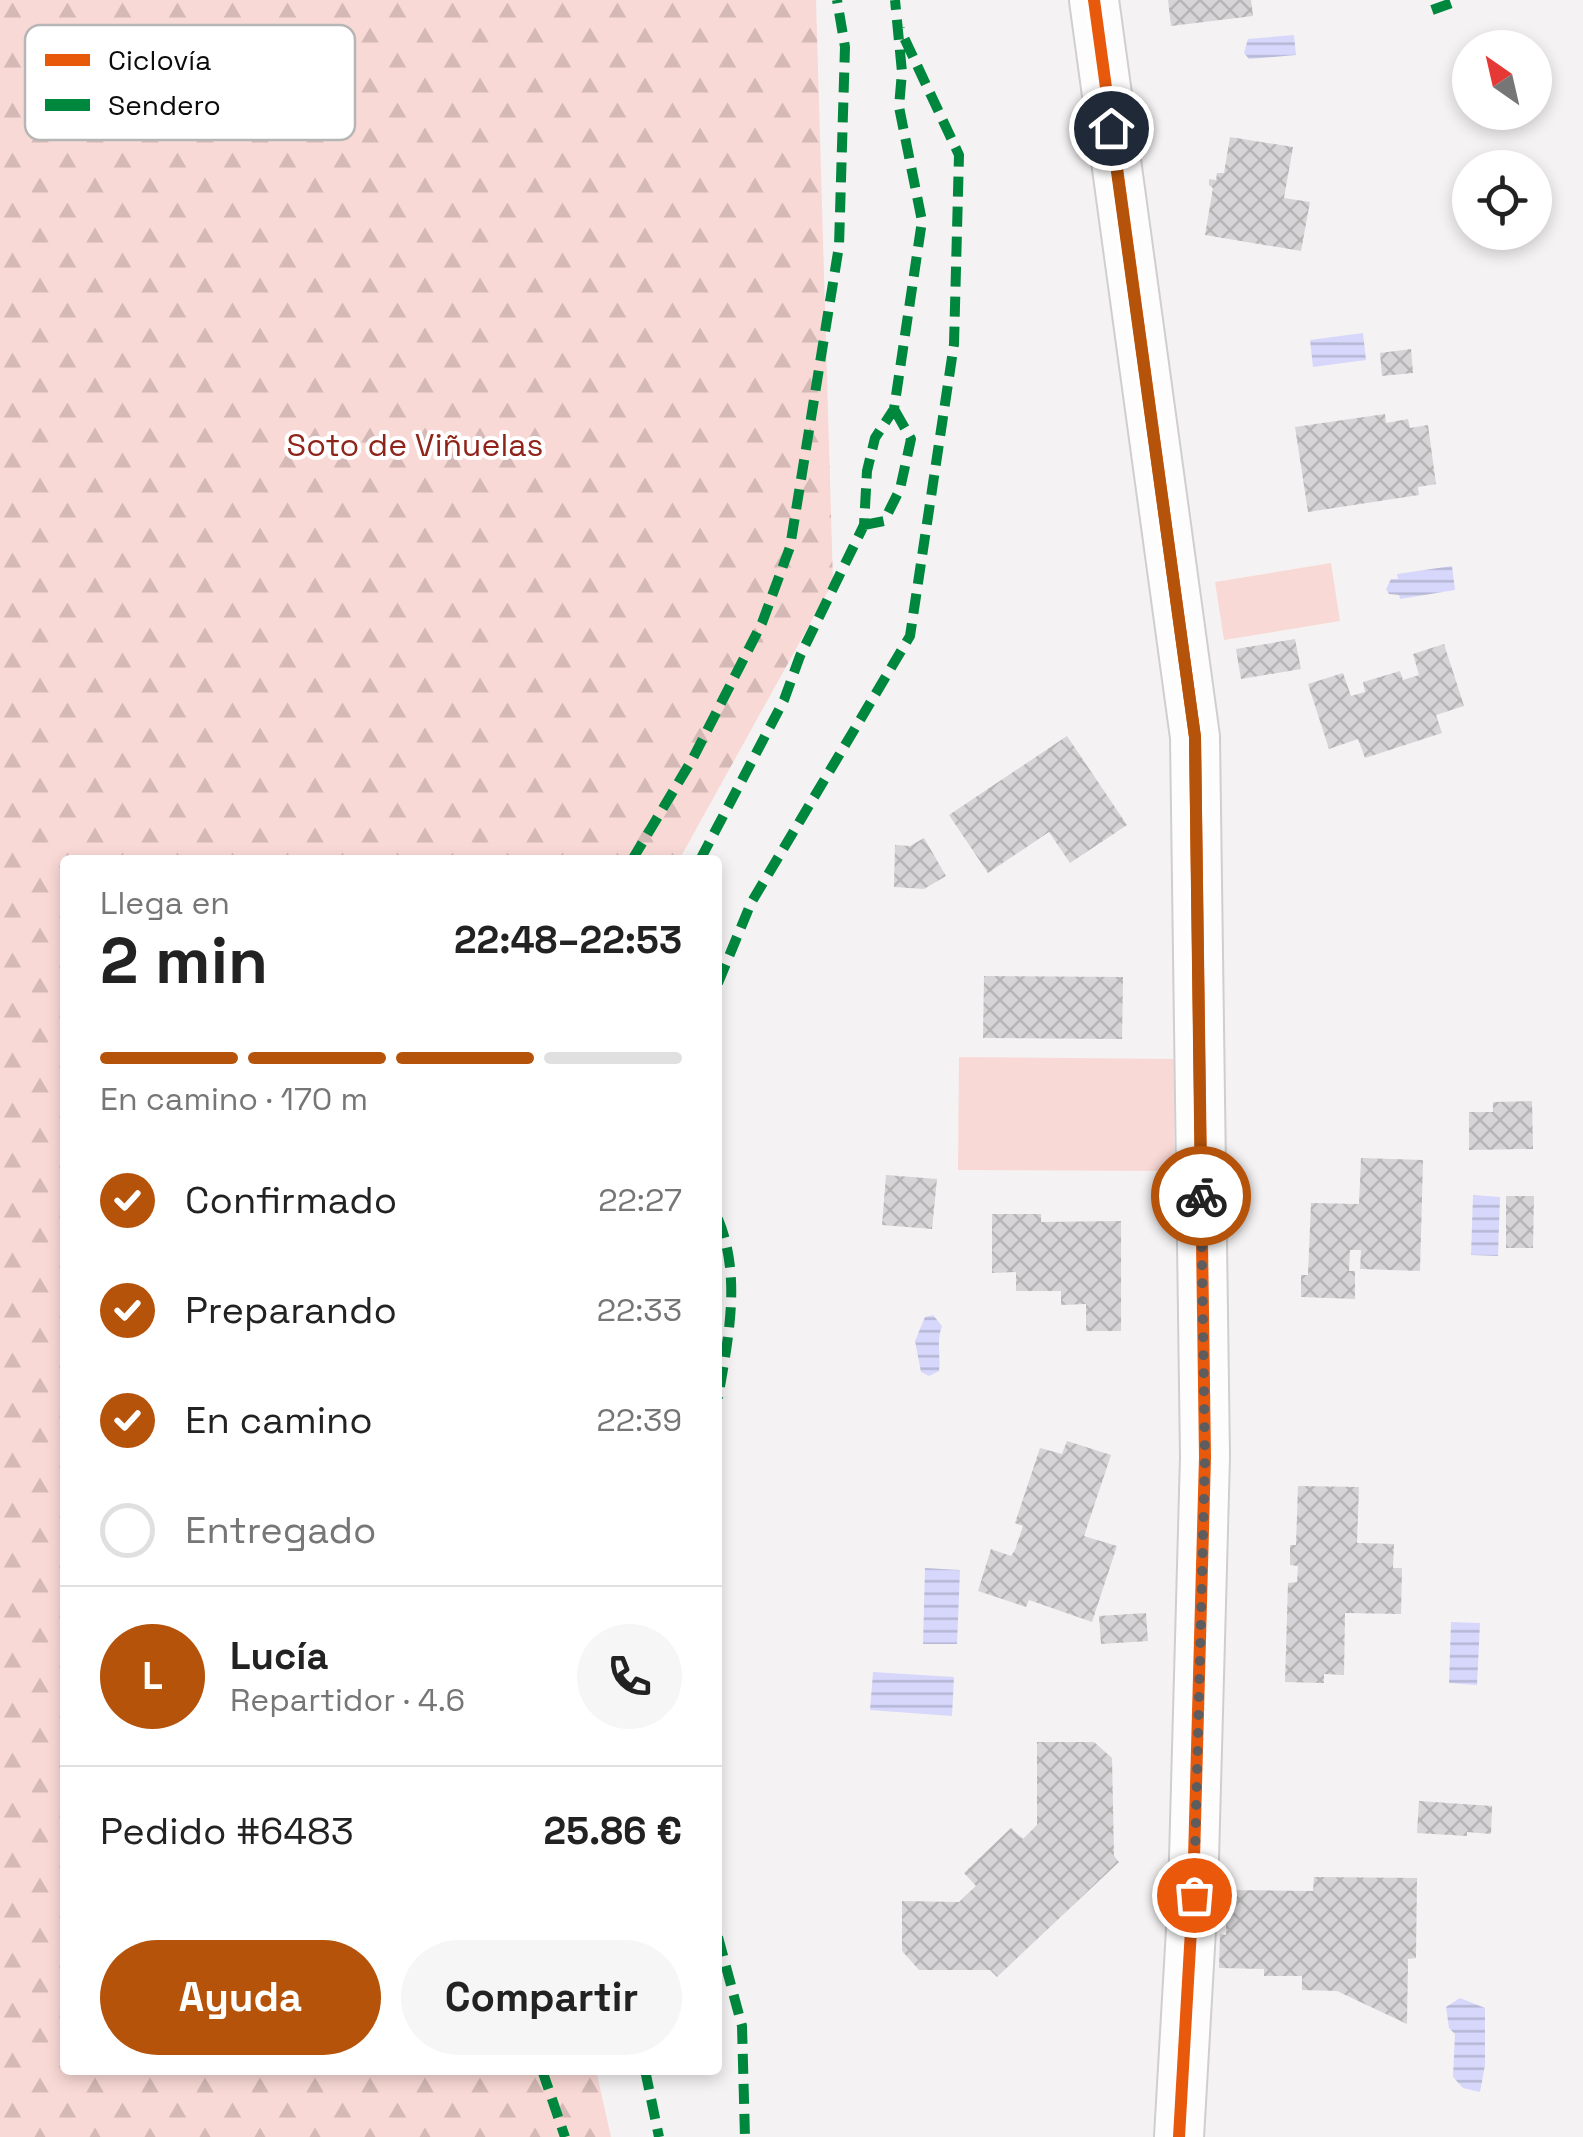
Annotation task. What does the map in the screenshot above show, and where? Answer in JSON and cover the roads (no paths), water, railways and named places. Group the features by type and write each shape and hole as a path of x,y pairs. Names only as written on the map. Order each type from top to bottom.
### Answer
{"street":[{"path":"1094,0 1195,737 1205,1457 1194,1895 1179,2137"}],"water":[{"path":"1294,35 1296,55 1249,59 1244,53 1248,39"},
{"path":"1363,333 1366,360 1313,367 1310,340"},
{"path":"1452,566 1455,590 1400,599 1386,589 1391,579 1398,579 1397,574"},
{"path":"1473,1195 1500,1197 1498,1256 1471,1255"},
{"path":"933,1315 942,1326 939,1371 929,1376 921,1372 915,1341 925,1317"},
{"path":"925,1568 960,1570 957,1644 923,1644"},
{"path":"1451,1622 1480,1623 1477,1685 1449,1683"},
{"path":"873,1672 954,1677 952,1716 870,1710"},
{"path":"1460,1998 1485,2008 1485,2065 1480,2092 1463,2088 1453,2077 1455,2034 1449,2028 1446,2007"}],"park label":[{"name":"Soto de Viñuelas","path":"415,445"}]}
